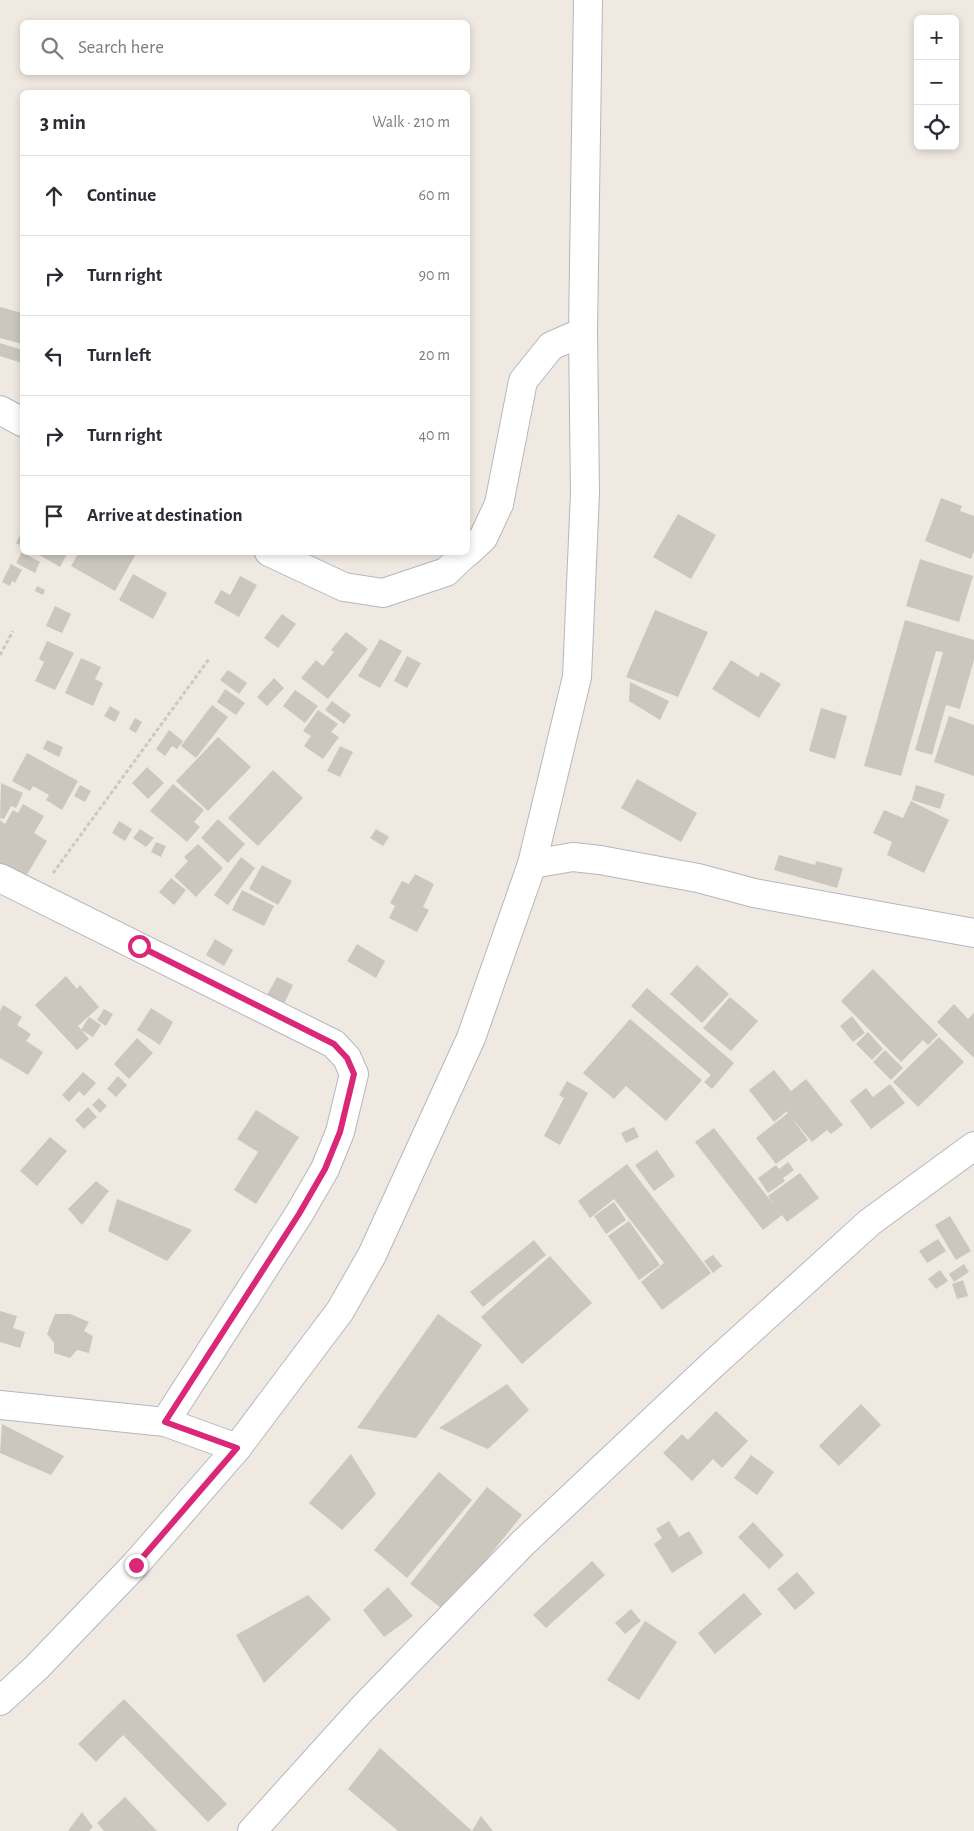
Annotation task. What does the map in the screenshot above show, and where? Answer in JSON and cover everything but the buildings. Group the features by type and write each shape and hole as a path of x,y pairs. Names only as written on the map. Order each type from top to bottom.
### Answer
{"street":[{"path":"0,1701 37,1667 136,1565 237,1448 340,1311 372,1255 471,1038 532,864 576,677 585,493 584,332 588,0"},
{"path":"470,549 483,538 499,504 524,380 551,346 584,332"},
{"path":"0,410 20,421"},
{"path":"276,555 344,587 384,593 446,572 464,555"},
{"path":"532,864 573,857 600,860 698,878 754,893 974,933"},
{"path":"0,878 334,1044 347,1058 354,1074 340,1132 325,1169 299,1214 165,1422"},
{"path":"252,1831 362,1709 530,1536 711,1366 870,1222 974,1146"},
{"path":"0,1405 165,1422 237,1448"}],"path":[{"path":"0,655 13,631"},
{"path":"37,896 209,659"}],"route":[{"path":"136,1565 237,1448 165,1422 299,1214 325,1169 340,1132 351,1094 354,1074 347,1058 334,1044 139,946"}]}
